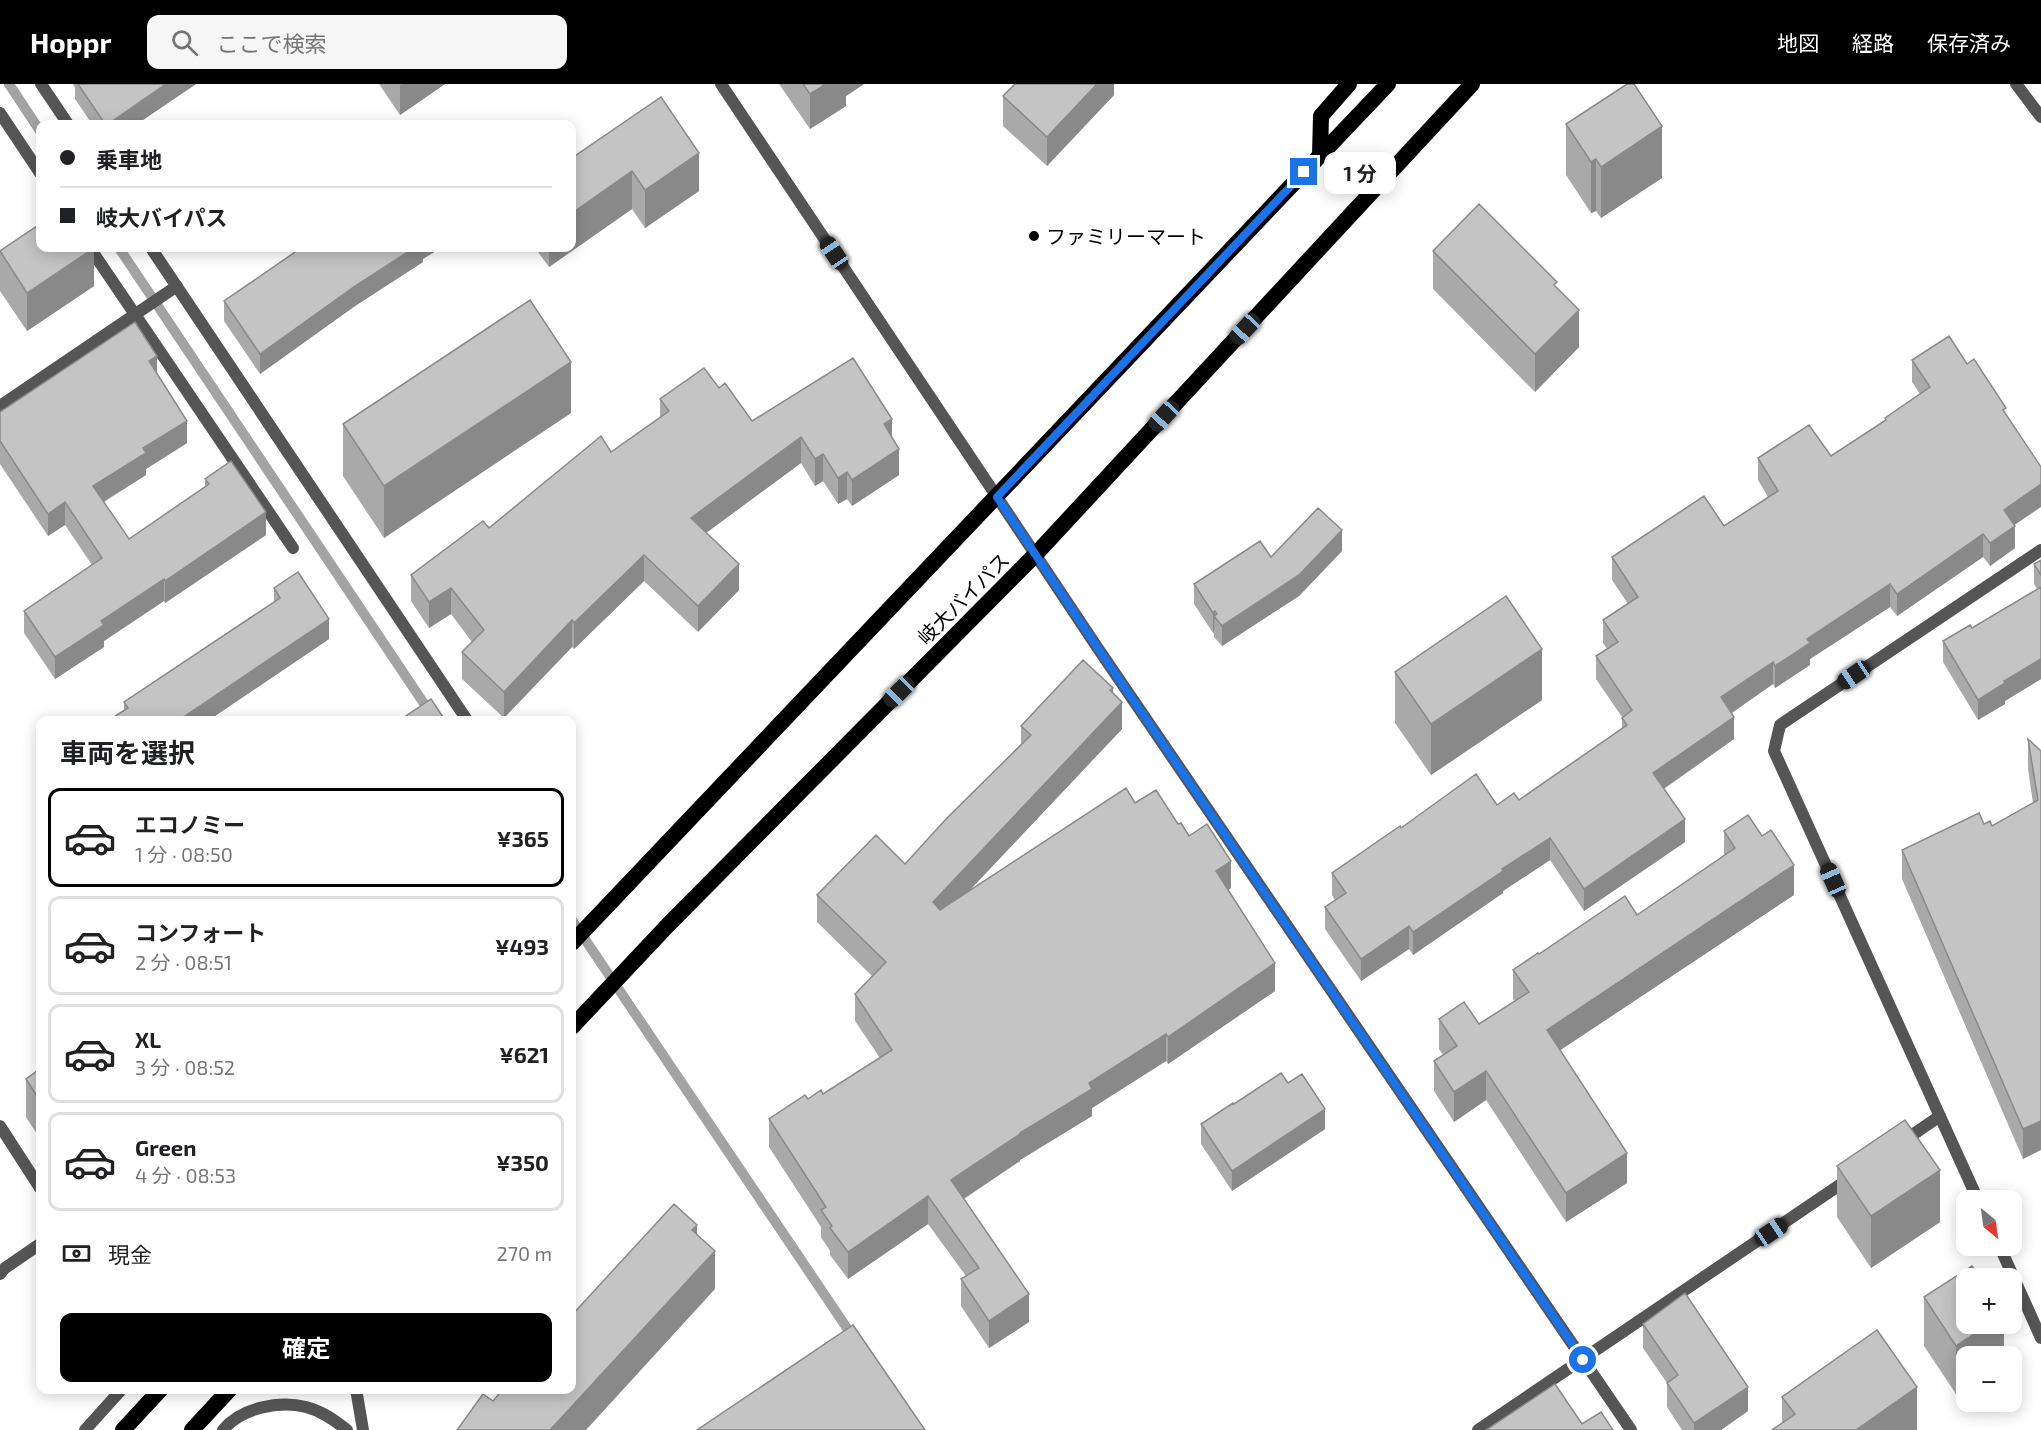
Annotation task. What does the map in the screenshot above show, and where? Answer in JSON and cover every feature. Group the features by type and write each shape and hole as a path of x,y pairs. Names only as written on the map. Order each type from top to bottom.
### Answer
{"highway":[{"path":"1320,155 1321,116 1349,84"},
{"path":"576,939 633,876 997,497 1388,84"},
{"name":"岐大バイパス","path":"576,1024 668,925 1035,555 1472,84"},
{"path":"123,1430 155,1394"},
{"path":"192,1430 225,1394"}],"street":[{"path":"41,84 65,120"},
{"path":"721,84 1035,555 1631,1430"},
{"path":"2016,84 2041,117"},
{"path":"0,112 36,167"},
{"path":"93,252 293,548"},
{"path":"154,252 464,716"},
{"path":"0,405 177,286"},
{"path":"1973,1190 1774,751 1780,725 2041,550"},
{"path":"1892,1149 1940,1116"},
{"path":"0,1126 36,1182"},
{"path":"1478,1430 1863,1169"},
{"path":"0,1274 36,1247"},
{"path":"2004,1256 2041,1338"},
{"path":"86,1430 118,1394"},
{"path":"357,1394 363,1430"},
{"path":"223,1430 250,1411 277,1405 305,1407 330,1417 347,1430"}],"building":[{"path":"78,84 166,84 114,120 102,120"},
{"path":"803,84 826,84 810,94"},
{"path":"1015,84 1097,84 1047,137 1003,96"},
{"path":"1627,84 1634,84 1662,126 1601,167 1596,159 1591,162 1566,124"},
{"path":"661,97 699,153 645,190 632,171 576,210 576,155"},
{"path":"1479,204 1557,282 1554,285 1579,310 1535,354 1433,251"},
{"path":"36,227 36,252 88,252 27,293 0,251"},
{"path":"295,252 408,252 355,286 260,354 224,301"},
{"path":"530,300 571,362 384,486 343,424"},
{"path":"135,322 157,356 149,361 187,421 143,448 146,453 93,486 129,539 209,484 205,479 231,461 266,512 165,581 164,579 101,621 104,625 55,657 24,611 102,558 65,502 48,514 0,441 0,412"},
{"path":"1949,336 1967,364 1974,359 2006,408 2003,410 2041,467 2041,484 2004,510 2015,526 1990,543 1983,534 1897,594 1890,584 1807,639 1810,643 1775,666 1773,662 1721,697 1734,717 1653,773 1685,819 1584,889 1550,838 1413,932 1409,926 1361,959 1325,907 1346,893 1332,873 1400,826 1401,828 1476,774 1497,805 1514,793 1519,800 1627,725 1622,718 1632,710 1596,656 1618,642 1603,620 1638,597 1612,557 1704,496 1724,526 1778,491 1758,458 1809,425 1831,456 1886,420 1885,418 1930,387 1912,360"},
{"path":"853,358 892,419 884,424 899,449 852,480 847,472 838,478 823,454 815,459 801,437 691,518 739,564 698,606 644,555 574,623 572,620 504,692 462,652 484,630 451,588 429,602 411,575 483,521 489,528 601,436 611,452 669,411 660,399 704,368 719,388 725,383 752,421"},
{"path":"1318,508 1342,530 1299,575 1222,626 1214,616 1217,614 1215,611 1213,613 1194,584 1260,541 1271,557"},
{"path":"2041,560 2041,575 2034,564"},
{"path":"298,572 329,619 185,716 115,716 128,708 124,702 280,598 274,588"},
{"path":"2041,587 2041,659 1978,700 1943,641 1970,625 1972,628"},
{"path":"1506,596 1542,649 1431,724 1395,672"},
{"path":"1083,660 1113,688 1110,690 1122,702 933,902 940,910 1126,788 1135,803 1156,790 1178,824 1181,823 1189,836 1207,824 1231,861 1216,871 1275,963 1168,1037 1166,1034 1089,1083 1092,1089 1020,1133 951,1180 1029,1294 989,1321 961,1279 979,1268 928,1196 848,1252 830,1228 832,1226 821,1210 826,1207 769,1119 805,1095 808,1099 821,1090 823,1094 892,1050 855,994 886,962 817,895 876,835 905,864 947,818 1031,735 1021,726"},
{"path":"431,699 442,716 406,716"},
{"path":"2028,739 2041,751 2041,1121 2023,1129 1902,850 1979,813 1984,824 1990,821 1992,826 2038,800"},
{"path":"1748,815 1762,836 1771,830 1794,865 1547,1030 1627,1153 1566,1193 1486,1071 1454,1092 1434,1061 1457,1046 1439,1019 1464,1002 1479,1024 1529,992 1513,970 1625,896 1637,915 1735,848 1724,831"},
{"path":"36,1072 36,1095 26,1079"},
{"path":"1281,1073 1288,1083 1302,1074 1325,1109 1232,1171 1201,1124"},
{"path":"1905,1120 1940,1170 1871,1216 1837,1166"},
{"path":"674,1204 697,1225 692,1230 715,1251 550,1430 457,1430 483,1394 493,1401 499,1394 576,1394 576,1311"},
{"path":"1956,1276 1956,1334 1974,1334 1956,1346 1924,1297"},
{"path":"1685,1293 1748,1387 1694,1423 1667,1383 1678,1375 1643,1324"},
{"path":"853,1325 925,1430 697,1430"},
{"path":"1877,1330 1917,1387 1856,1430 1772,1430 1795,1414 1782,1397"},
{"path":"1555,1384 1582,1424 1601,1412 1613,1430 1486,1430"}],"waterway":[{"path":"9,84 36,125"},
{"path":"122,252 432,716"},
{"path":"576,926 855,1340"}],"place":[{"name":"ファミリーマート","path":"1034,236"}],"route":[{"path":"1304,172 997,497 1583,1360"}]}
